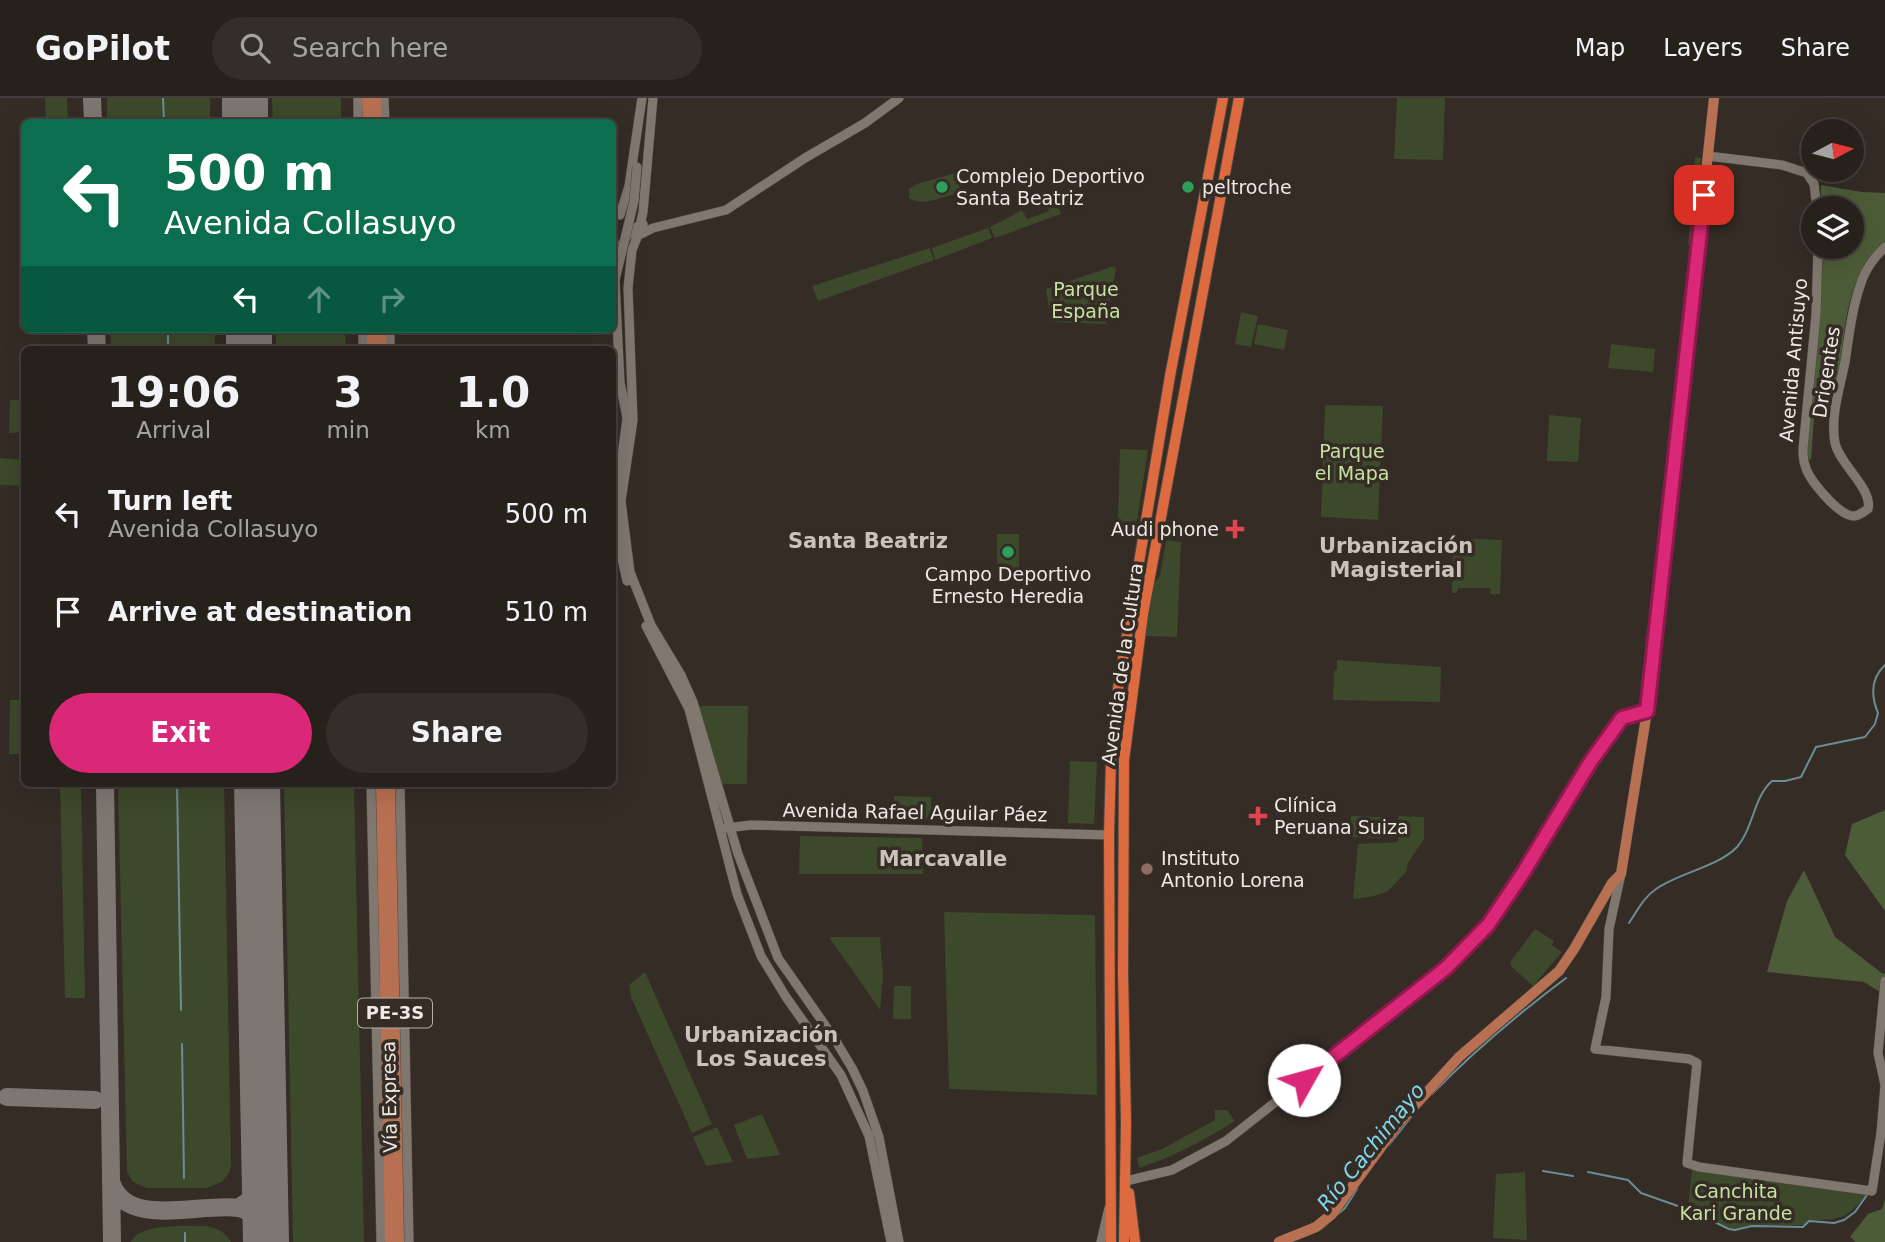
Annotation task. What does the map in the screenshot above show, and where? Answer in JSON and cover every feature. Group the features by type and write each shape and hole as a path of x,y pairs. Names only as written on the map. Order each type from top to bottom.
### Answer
{"highway":[{"name":"Avenida de la Cultura","path":"1111,1242 1111,760 1124,643 1186,284 1223,98"},
{"name":"Avenida de la Cultura","path":"1124,1242 1124,760 1140,637 1239,98"},
{"path":"1109,907 1124,907"},
{"path":"1110,1043 1124,1043"},
{"path":"1126,1181 1132,1201 1135,1242"}],"main road":[{"path":"358,98 358,119"},
{"path":"367,98 368,119"},
{"path":"376,98 377,119"},
{"path":"384,98 385,119"},
{"path":"643,98 638,206 619,288 620,382 627,418 617,482 617,529 623,569 653,643 678,685 688,709 724,828 778,958 834,1038 863,1091 879,1137 899,1242"},
{"path":"620,215 629,186 643,98"},
{"path":"639,168 652,98"},
{"path":"652,98 643,212 629,262 632,436 621,501 630,572 651,625 681,675 693,702 712,762 737,894 761,956 786,997 841,1075 869,1136 891,1242"},
{"path":"616,265 638,235 669,223 726,210 805,158 865,123 899,98"},
{"path":"1714,98 1647,711 1621,874 1607,942 1608,980 1598,1046 1689,1059 1697,1063 1687,1163 1699,1167 1872,1191 1885,1085 1878,1053 1884,983"},
{"path":"1708,156 1782,165 1807,173 1814,184 1816,196"},
{"path":"643,212 646,219 659,223"},
{"path":"616,255 627,235 641,224 669,223"},
{"name":"Drigentes","path":"1869,502 1835,445 1834,433 1861,280 1885,247"},
{"name":"Avenida Antisuyo","path":"1818,259 1816,315 1803,449 1805,467 1817,486 1848,515 1861,514 1868,509 1869,502"},
{"path":"620,343 631,407"},
{"path":"1126,1181 1172,1170 1226,1141 1446,968 1488,925 1591,761 1622,718 1647,711"},
{"name":"Vía Expresa","path":"371,787 381,1242"},
{"name":"Vía Expresa","path":"381,787 390,1242"},
{"name":"Vía Expresa","path":"390,787 399,1242"},
{"name":"Vía Expresa","path":"400,787 409,1242"},
{"name":"Avenida Rafael Aguilar Páez","path":"724,828 751,825 1109,835"},
{"path":"1279,1242 1316,1227 1332,1214 1398,1124 1459,1057 1559,971 1568,961 1612,883 1621,874"},
{"path":"1101,1242 1111,1200"}],"green space":[{"path":"45,98 67,98 68,119 46,119"},
{"path":"107,98 210,98 210,119 107,119"},
{"path":"272,98 341,98 341,119 273,119"},
{"path":"1397,98 1445,98 1443,160 1394,159"},
{"path":"1695,157 1701,158 1693,246 1688,245"},
{"name":"Complejo Deportivo Santa Beatriz","path":"955,173 961,192 928,201 909,198 909,189 917,184"},
{"path":"1821,185 1885,193 1885,241 1865,266 1854,289 1844,334 1838,394 1836,382 1817,378 1811,460 1807,458 1807,452 1820,259 1864,259 1864,196 1821,196"},
{"path":"1057,193 1060,199 1057,205 1061,214 995,238 990,227 1022,210 1027,219 1049,211 1047,200"},
{"path":"988,228 992,238 935,260 932,248"},
{"path":"930,248 934,260 818,301 812,286"},
{"name":"Parque España","path":"1114,266 1116,268 1106,324 1051,322 1046,289"},
{"path":"1241,312 1258,316 1251,347 1235,344"},
{"path":"1258,324 1288,330 1284,350 1254,344"},
{"path":"110,333 215,333 215,346 111,346"},
{"path":"276,333 345,333 346,346 276,346"},
{"path":"1611,344 1655,349 1653,372 1608,368"},
{"path":"10,400 21,400 21,432 9,433"},
{"name":"Parque el Mapa","path":"1325,405 1383,406 1378,520 1321,517"},
{"path":"1549,415 1581,418 1578,462 1547,461"},
{"path":"1120,449 1148,450 1137,521 1118,522"},
{"path":"0,458 21,460 21,486 0,485"},
{"name":"Campo Deportivo Ernesto Heredia","path":"997,534 1019,534 1019,569 997,569"},
{"path":"1453,538 1502,540 1500,594 1490,594 1491,588 1459,588 1456,593 1452,593"},
{"path":"1166,540 1181,542 1177,637 1144,636 1153,584 1160,576"},
{"path":"1337,660 1441,667 1440,702 1333,700"},
{"path":"10,700 21,700 21,754 9,754"},
{"path":"698,706 748,706 747,784 722,784"},
{"path":"1070,761 1097,762 1094,824 1068,823"},
{"path":"60,787 81,787 85,998 65,998"},
{"path":"118,787 224,787 231,1166 222,1182 206,1188 147,1188 133,1182 127,1172"},
{"path":"284,787 354,787 364,1242 293,1242"},
{"path":"894,796 931,797 931,820 894,820"},
{"path":"1885,810 1885,911 1845,855 1852,824"},
{"path":"1351,816 1382,817 1382,838 1351,837"},
{"path":"1398,816 1424,817 1424,839 1408,863 1406,872 1387,892 1353,899 1358,844 1398,842"},
{"path":"800,836 922,838 923,874 799,874"},
{"path":"1804,870 1835,937 1885,973 1885,1038 1880,992 1864,982 1767,972 1787,901"},
{"path":"944,912 1095,915 1097,1095 949,1089"},
{"path":"1535,929 1554,941 1552,945 1562,952 1533,986 1510,962"},
{"path":"829,937 880,937 883,976 880,1010"},
{"path":"645,972 712,1124 692,1133 631,997 629,985"},
{"path":"894,986 911,986 911,1019 893,1019"},
{"path":"1215,1110 1227,1110 1235,1121 1189,1148 1139,1168 1137,1158 1162,1149 1215,1120"},
{"path":"762,1114 780,1155 747,1159 734,1125"},
{"path":"717,1127 733,1162 706,1166 693,1137"},
{"name":"Canchita Kari Grande","path":"1692,1169 1868,1194 1854,1209 1836,1218 1809,1220 1805,1225 1732,1229 1688,1208"},
{"path":"1525,1172 1527,1240 1493,1238 1496,1174"},
{"path":"1885,1199 1885,1242 1856,1242 1850,1237 1868,1214 1882,1209"},
{"path":"207,1226 221,1231 231,1242 131,1242 144,1231 154,1228"}],"waterway":[{"path":"163,98 164,119"},
{"path":"168,333 168,346"},
{"name":"Río Cachimayo","path":"1629,923 1644,900 1656,889 1719,860 1737,847 1747,831 1761,796 1772,781 1801,777 1816,747 1865,737 1875,724 1878,713 1874,700 1874,682 1885,665"},
{"path":"177,787 181,1010"},
{"name":"Río Cachimayo","path":"1432,1094 1497,1033 1566,978"},
{"path":"182,1044 184,1178"},
{"name":"Río Cachimayo","path":"1389,1145 1416,1111"},
{"path":"1543,1171 1573,1176"},
{"path":"1588,1172 1628,1180 1641,1193 1735,1230 1752,1226 1803,1227 1809,1221 1834,1223 1855,1212 1867,1195"},
{"name":"Río Cachimayo","path":"1321,1229 1345,1208 1357,1189"},
{"path":"185,1233 185,1242"}],"taxiway":[{"path":"92,98 93,119"},
{"path":"96,333 97,346"},
{"path":"105,787 112,1242"},
{"path":"7,1097 95,1100"},
{"path":"112,1184 121,1198 133,1206 168,1211 239,1208 266,1226"},
{"path":"238,1208 265,1190"}],"runway":[{"path":"245,98 245,119"},
{"path":"249,333 249,346"},
{"path":"257,787 266,1242"}],"place":[{"name":"Complejo Deportivo Santa Beatriz","path":"942,187"},
{"name":"peltroche","path":"1188,187"},
{"name":"Audi phone","path":"1235,529"},
{"name":"Campo Deportivo Ernesto Heredia","path":"1008,552"},
{"name":"Clínica Peruana Suiza","path":"1258,816"},
{"name":"Instituto Antonio Lorena","path":"1147,869"}],"district":[{"name":"Santa Beatriz","path":"868,541"},
{"name":"Urbanización Magisterial","path":"1396,558"},
{"name":"Marcavalle","path":"943,859"},
{"name":"Urbanización Los Sauces","path":"761,1047"}],"route":[{"path":"1304,1080 1446,968 1488,925 1591,761 1622,718 1647,711 1704,195"}]}
